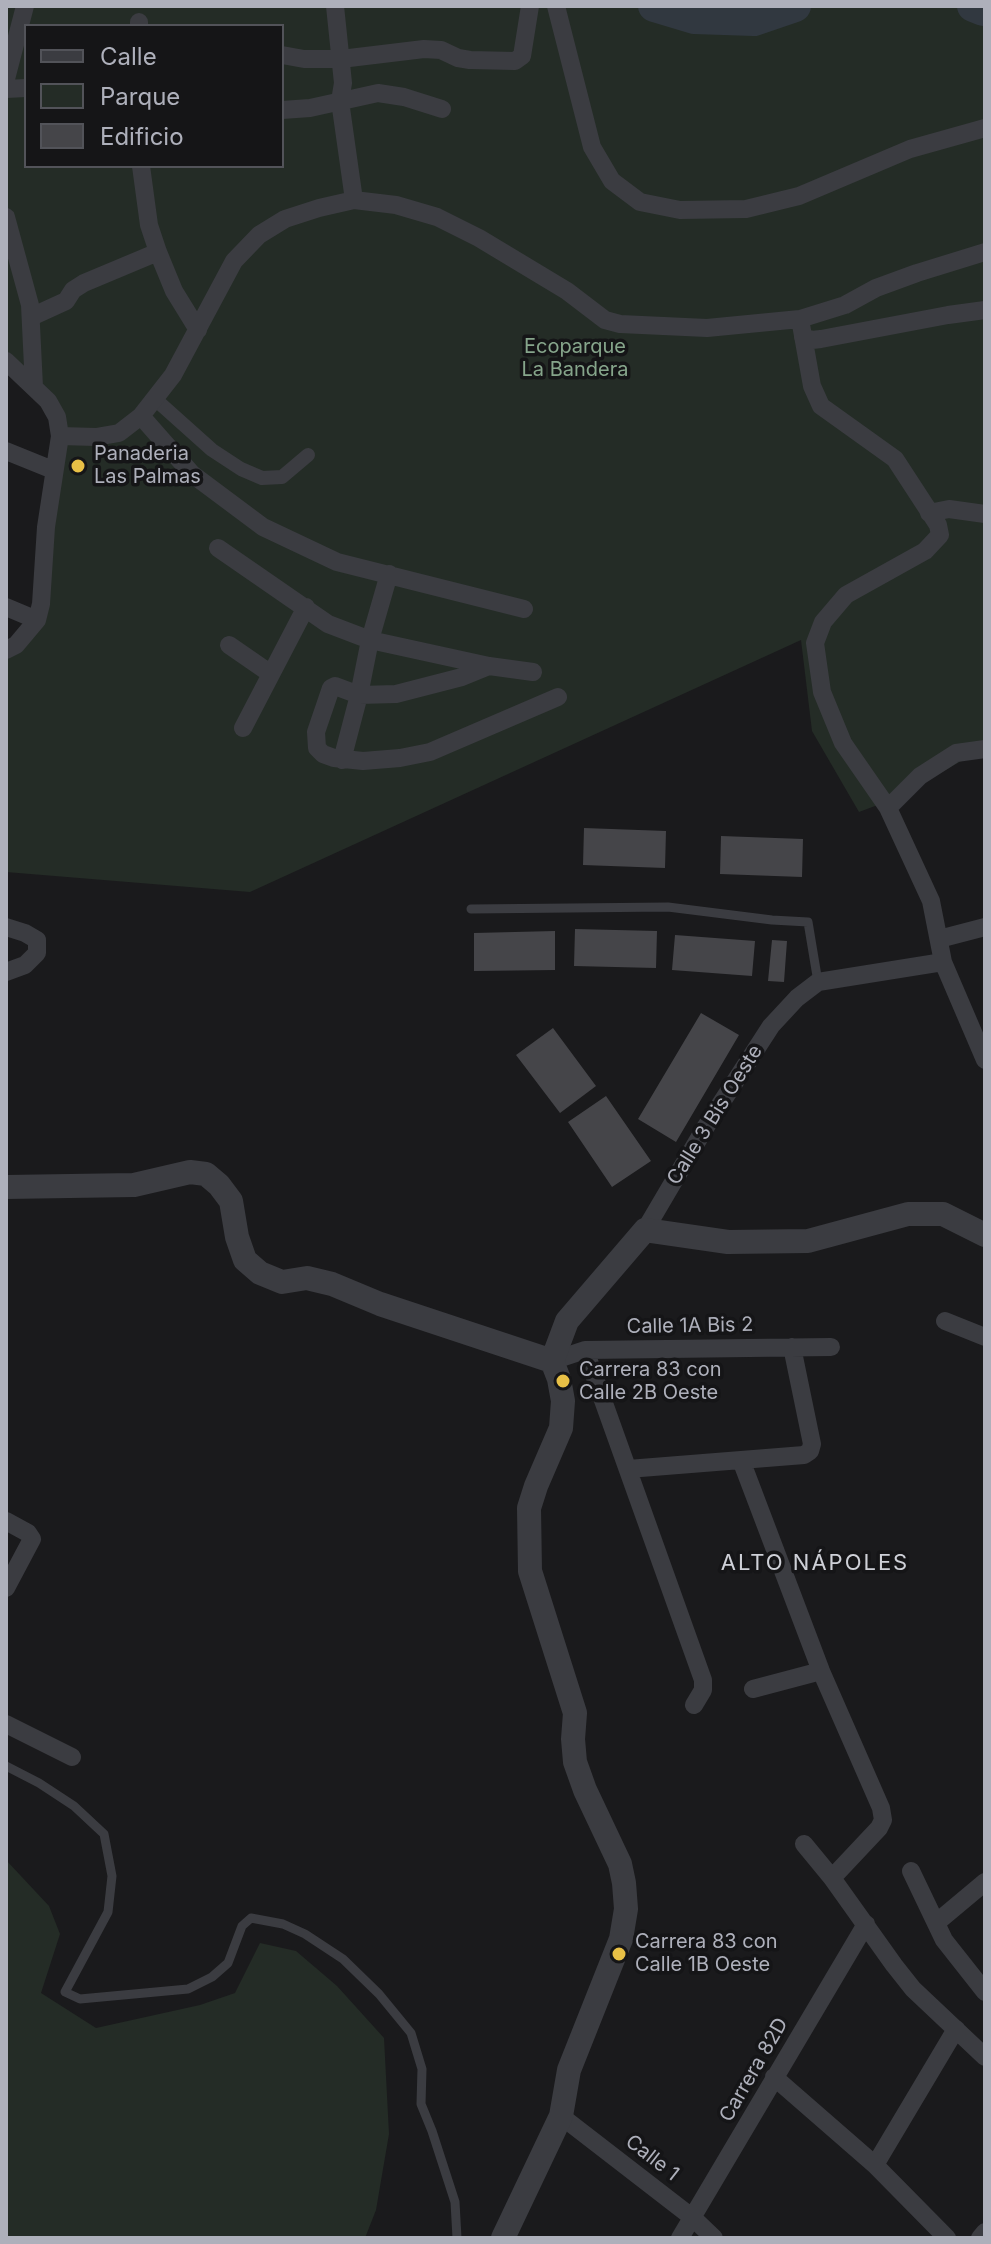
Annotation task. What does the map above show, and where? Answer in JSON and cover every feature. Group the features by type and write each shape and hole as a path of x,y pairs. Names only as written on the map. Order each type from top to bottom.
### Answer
{"street":[{"path":"6,79 25,6"},
{"path":"335,6 343,83 340,101 354,200"},
{"path":"284,55 341,59 424,49 441,50 470,60 515,61 522,56 530,6"},
{"path":"556,6 592,147 612,181 640,202 680,210 746,209 799,196 910,149 985,128"},
{"path":"284,110 310,108 378,93 404,97 442,109"},
{"path":"141,168 149,225 158,252 174,291 198,330"},
{"path":"60,436 96,437 119,433 141,416 173,375 234,261 259,235 285,219 354,200 396,205 437,217 479,238 567,291 605,320 620,324 802,328 876,288 985,252"},
{"path":"6,217 30,305 34,387"},
{"path":"31,317 66,301 73,290 84,283 158,252"},
{"path":"802,328 812,340 985,310"},
{"path":"802,328 812,386 821,406 895,459 938,525 940,535 925,551 846,595 823,622 815,643 822,692 843,743 888,808 931,901 943,962 985,1060"},
{"path":"6,361 48,401 57,417 60,436 53,470 37,620 16,645 6,650"},
{"path":"155,399 212,450 241,469 262,478 282,477 308,455"},
{"path":"141,416 192,474 263,527 337,562 524,609"},
{"path":"6,451 53,470"},
{"path":"929,513 949,509 985,514"},
{"path":"218,548 328,624 370,640 489,666 533,672"},
{"path":"342,760 389,574"},
{"path":"6,607 37,620"},
{"path":"243,728 306,607"},
{"path":"229,645 271,674"},
{"path":"489,666 462,677 396,694 359,695 335,686 331,688 316,732 317,748 323,754 342,760 363,761 430,752 558,697"},
{"path":"888,808 920,776 956,753 985,749"},
{"path":"6,927 37,940 37,953 25,965 6,972"},
{"path":"939,939 985,927"},
{"path":"818,982 943,962"},
{"name":"Calle 3 Bis Oeste","path":"552,1361 567,1321 645,1230 705,1128 771,1026 797,998 818,982"},
{"path":"7,1186 134,1185 190,1172 206,1174 231,1201 237,1237 245,1260 260,1273 282,1282 307,1278 332,1284 380,1304 552,1361 563,1401 561,1428 529,1508 530,1571 575,1713 575,1762 620,1864 626,1909 621,1939 569,2070 561,2116 503,2238"},
{"path":"645,1230 728,1242 808,1241 908,1214 943,1214 985,1235"},
{"path":"945,1321 985,1337"},
{"path":"628,1469 804,1455 810,1451 812,1444 792,1347"},
{"name":"Calle 1A Bis 2","path":"552,1361 585,1350 831,1347"},
{"path":"585,1350 703,1680 703,1690 694,1705"},
{"path":"741,1460 821,1671 881,1808 883,1820 879,1828 832,1878"},
{"path":"6,1521 28,1533 32,1539 6,1588"},
{"path":"753,1689 821,1671"},
{"path":"6,1724 72,1757"},
{"path":"804,1844 913,1989 985,2057"},
{"path":"911,1871 944,1940 978,1971 985,1992"},
{"path":"936,1923 985,1882"},
{"name":"Carrera 82D","path":"680,2238 866,1924"},
{"path":"875,2165 956,2029"},
{"path":"774,2077 875,2165 947,2238"},
{"name":"Calle 1","path":"561,2116 693,2218 714,2238"},
{"path":"980,2238 985,2232"}],"lane":[{"path":"471,909 668,907 808,922 818,982"},
{"path":"6,1766 74,1806 104,1834 112,1876 108,1912 65,1992 80,1999 188,1989 212,1977 228,1963 242,1926 251,1918 283,1924 305,1934 343,1959 379,1994 411,2033 422,2069 421,2104 455,2202 457,2238"}],"green space":[{"name":"Ecoparque La Bandera","path":"6,6 654,6 694,18 754,20 795,6 985,8 985,752 975,753 899,797 859,812 812,731 801,640 250,892 6,872 6,650 37,620 57,417 6,361"},
{"path":"6,1860 49,1906 60,1934 41,1993 96,2028 200,2005 235,1993 260,1943 296,1951 337,1986 384,2038 389,2134 376,2210 365,2238 6,2238"}],"building":[{"path":"584,828 666,831 665,868 583,865"},
{"path":"721,836 803,839 802,877 720,874"},
{"path":"575,929 657,931 656,968 574,966"},
{"path":"555,931 555,970 474,971 474,933"},
{"path":"675,935 755,941 752,976 672,970"},
{"path":"772,940 787,941 784,982 768,981"},
{"path":"701,1013 739,1035 676,1142 638,1119"},
{"path":"553,1028 596,1086 560,1113 516,1055"},
{"path":"606,1096 651,1161 612,1187 568,1122"}],"waterway":[{"path":"654,6 694,18 754,20 795,6"},
{"path":"973,6 985,8"}],"place":[{"name":"Panaderia Las Palmas","path":"78,466"},
{"name":"Carrera 83 con Calle 2B Oeste","path":"563,1381"},
{"name":"Carrera 83 con Calle 1B Oeste","path":"619,1954"}],"district":[{"name":"ALTO NÁPOLES","path":"815,1563"}]}
